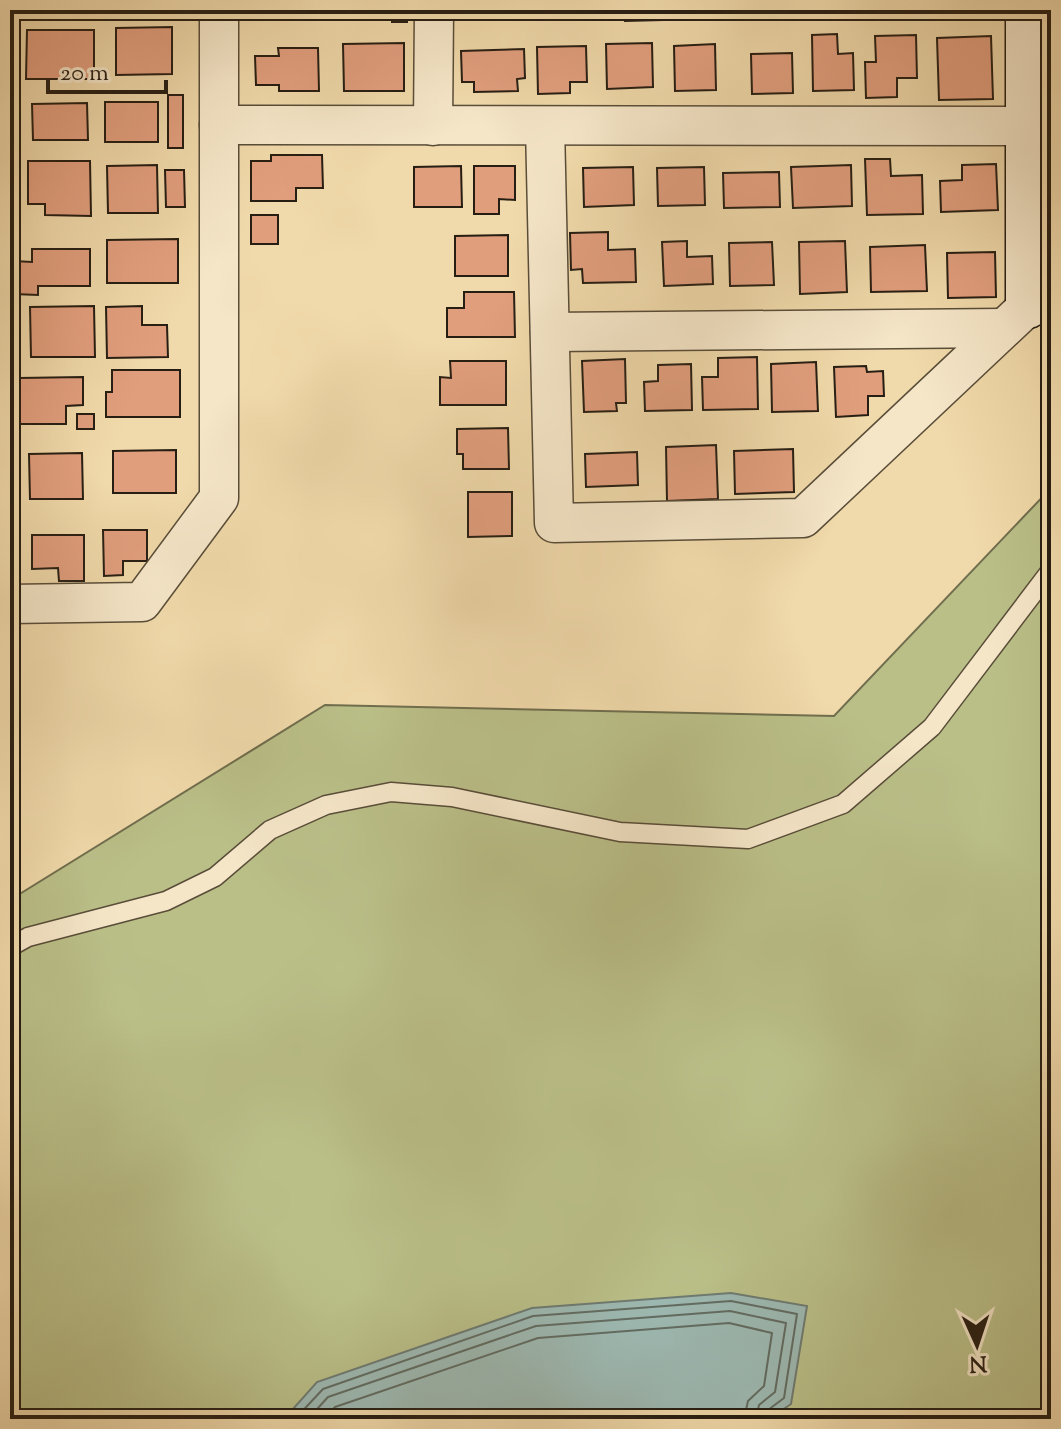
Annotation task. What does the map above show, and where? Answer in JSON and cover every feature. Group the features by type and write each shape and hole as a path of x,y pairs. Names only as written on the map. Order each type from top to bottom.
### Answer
{"street":[{"path":"10,604 142,602 219,498 219,10"},
{"path":"433,126 434,10"},
{"path":"545,126 554,523 803,518 1016,317 1028,126 1028,10"},
{"path":"219,125 1028,126"},
{"path":"550,332 1016,317"}],"lane":[{"path":"10,947 28,937 166,901 215,877 270,830 326,805 391,792 452,797 620,832 748,839 843,804 932,727 1051,570"}],"green space":[{"path":"1051,488 1051,1419 10,1419 10,900 325,705 834,716"}],"water":[{"path":"731,1293 807,1306 791,1404 769,1419 284,1419 317,1382 532,1308"}],"building":[{"path":"260,10 322,10 322,18 260,19"},
{"path":"339,10 383,10 383,19 339,19"},
{"path":"392,10 407,10 407,22 392,22"},
{"path":"478,10 528,10 528,14 478,15"},
{"path":"553,10 598,10 598,15 553,17"},
{"path":"624,10 663,10 663,20 625,21"},
{"path":"749,10 789,10 789,18 749,19"},
{"path":"937,10 975,10 975,15 937,17"},
{"path":"172,27 172,74 116,75 116,28"},
{"path":"27,30 94,30 94,79 26,79"},
{"path":"837,34 838,54 853,53 854,90 813,91 812,35"},
{"path":"916,35 917,78 897,78 897,97 866,98 865,62 876,62 875,36"},
{"path":"991,36 993,99 939,100 937,38"},
{"path":"404,43 404,91 344,91 343,44"},
{"path":"652,43 653,87 607,89 606,44"},
{"path":"715,44 716,90 675,91 674,46"},
{"path":"586,46 587,82 570,82 570,93 538,94 537,47"},
{"path":"278,48 318,48 319,91 279,91 279,85 256,85 255,56 279,56"},
{"path":"524,49 525,78 517,79 518,91 474,92 474,82 462,82 461,51"},
{"path":"792,53 793,93 752,94 751,54"},
{"path":"168,95 183,95 183,148 168,148"},
{"path":"105,102 158,102 158,142 105,142"},
{"path":"87,103 88,140 33,140 32,104"},
{"path":"271,155 322,155 323,188 296,188 296,201 251,201 251,161 271,161"},
{"path":"865,159 890,159 891,176 922,175 923,214 867,215"},
{"path":"28,161 90,161 91,216 45,215 45,204 28,204"},
{"path":"996,164 998,210 941,212 940,181 962,180 962,165"},
{"path":"157,165 158,213 108,213 107,166"},
{"path":"851,165 852,206 793,208 791,167"},
{"path":"461,166 462,207 414,207 414,167"},
{"path":"474,166 515,166 515,200 499,199 499,214 474,214"},
{"path":"633,167 634,205 584,207 583,168"},
{"path":"704,167 705,205 658,206 657,168"},
{"path":"165,170 184,170 185,207 166,207"},
{"path":"779,172 780,207 724,208 723,173"},
{"path":"251,215 278,215 278,244 251,244"},
{"path":"608,232 608,250 635,249 636,282 583,283 582,269 571,270 570,233"},
{"path":"508,235 508,276 455,276 455,236"},
{"path":"178,239 178,283 107,283 107,240"},
{"path":"687,241 687,257 712,256 713,284 664,286 662,242"},
{"path":"845,241 847,292 800,294 799,242"},
{"path":"772,242 774,285 730,286 729,243"},
{"path":"925,245 927,291 871,292 870,247"},
{"path":"32,249 90,249 90,286 38,286 38,295 14,294 14,261 32,262"},
{"path":"995,252 996,297 948,298 947,253"},
{"path":"464,292 514,292 515,337 447,337 447,308 464,308"},
{"path":"94,306 95,357 31,357 30,307"},
{"path":"142,306 142,325 167,325 168,357 107,358 106,307"},
{"path":"757,357 758,409 703,410 702,377 718,377 718,358"},
{"path":"625,359 626,403 616,403 617,411 584,412 582,361"},
{"path":"450,361 506,361 506,405 440,405 440,377 451,378"},
{"path":"816,362 818,411 772,412 771,364"},
{"path":"691,364 692,410 645,411 644,382 658,381 658,365"},
{"path":"866,366 867,372 883,371 884,396 868,396 868,415 836,417 834,367"},
{"path":"112,370 180,370 180,417 106,417 106,392 112,392"},
{"path":"83,377 83,405 66,406 66,424 19,424 19,378"},
{"path":"77,414 94,414 94,429 77,429"},
{"path":"508,428 509,469 463,469 463,454 457,454 457,429"},
{"path":"716,445 718,499 667,501 666,447"},
{"path":"793,449 794,492 735,494 734,451"},
{"path":"176,450 176,493 113,493 113,451"},
{"path":"637,452 638,485 586,487 585,454"},
{"path":"82,453 83,499 30,499 29,454"},
{"path":"468,492 512,492 512,536 468,537"},
{"path":"103,530 147,530 147,561 123,561 123,575 104,576"},
{"path":"32,535 84,535 84,581 59,581 58,568 32,569"}]}
